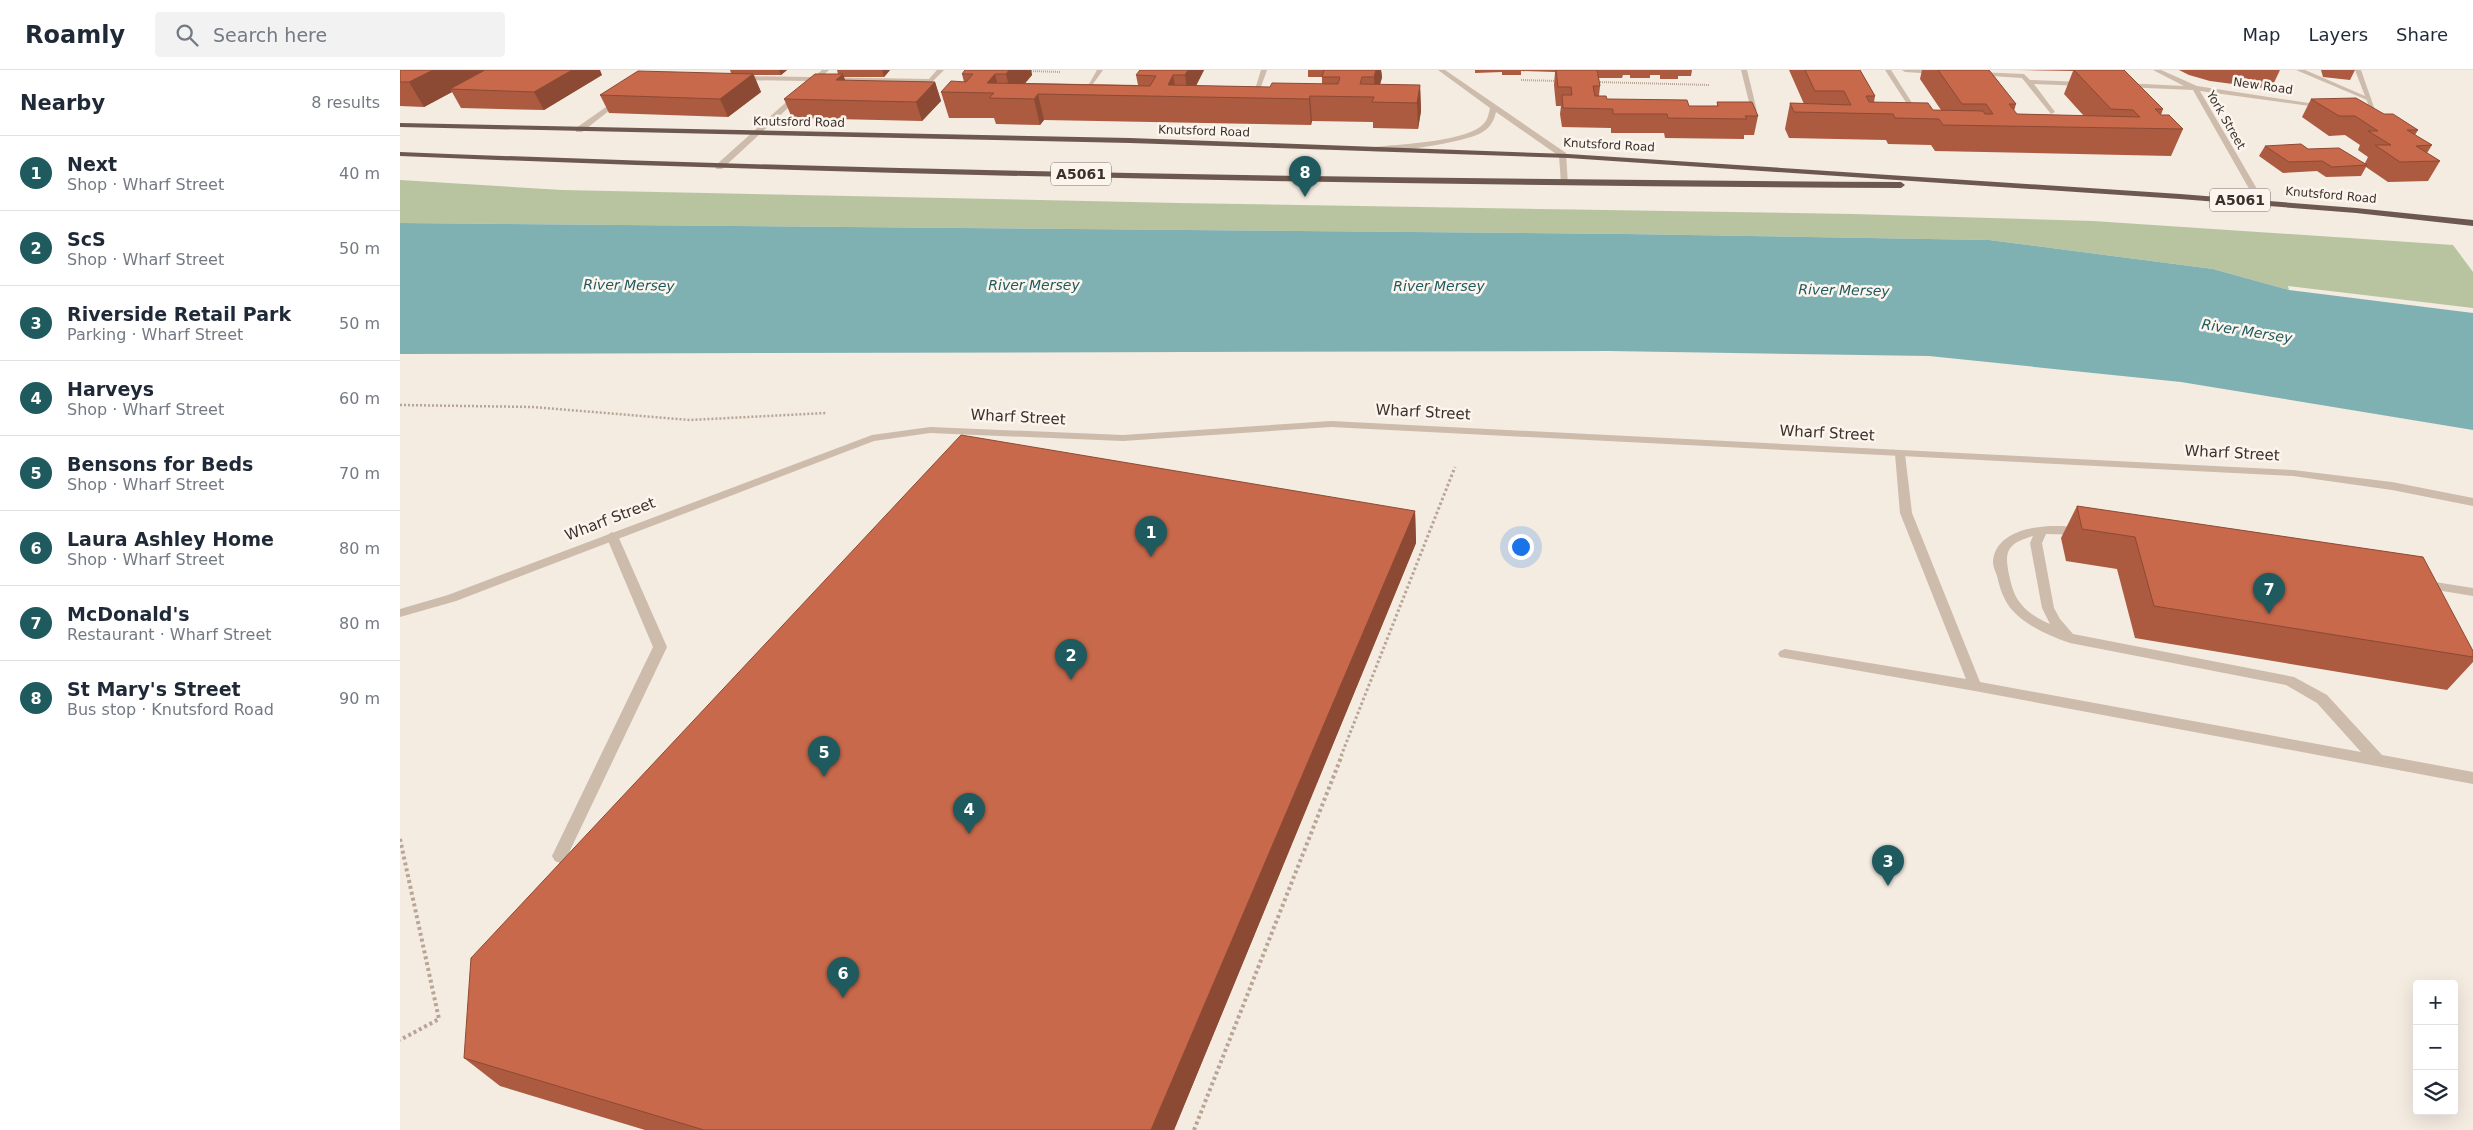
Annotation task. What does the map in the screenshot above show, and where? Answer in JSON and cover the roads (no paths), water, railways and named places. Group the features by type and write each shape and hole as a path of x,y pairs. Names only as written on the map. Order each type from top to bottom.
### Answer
{"highway":[{"name":"Knutsford Road","path":"400,125 1193,142 1563,155 1773,166 2007,185 2260,201 2473,223"},
{"name":"Knutsford Road","path":"400,154 719,168 1565,183 2007,185"}],"street":[{"path":"719,168 826,70"},
{"path":"730,77 931,81 941,70"},
{"path":"1255,95 1264,70"},
{"path":"1441,70 1563,155 1565,183"},
{"path":"1744,70 1755,110"},
{"path":"1888,70 1911,106"},
{"path":"1905,70 1944,72"},
{"name":"York Street","path":"2156,70 2195,88 2260,201"},
{"path":"2299,70 2369,99"},
{"path":"2355,110 2374,112 2358,70"},
{"path":"1092,83 1099,71"},
{"path":"1964,73 2024,76 2051,112"},
{"path":"2030,82 2088,84"},
{"name":"New Road","path":"2117,85 2195,88 2336,107"},
{"path":"579,130 629,93"},
{"path":"1375,149 1443,142 1473,135 1488,125 1494,107"},
{"name":"Wharf Street","path":"400,612 452,598 872,438 900,432 930,430 1123,438 1331,424 2293,473 2392,486 2473,502"},
{"path":"1900,454 1906,513 1975,686"},
{"path":"2094,534 2065,529 2042,530 2019,536 2004,546 1999,562 2007,595 2019,610 2039,626 2070,638 2289,682 2322,700 2379,762"},
{"path":"2042,530 2036,543 2048,608 2055,622 2070,638"},
{"path":"560,856 660,647 612,536"},
{"path":"2405,581 2473,592"},
{"path":"1786,654 1975,686 2473,778"}],"water":[{"name":"River Mersey","path":"400,223 1626,234 1989,240 2213,269 2289,290 2473,313 2473,430 2181,382 1929,356 1609,351 400,354"}],"place":[{"name":"St Mary's Street","path":"1305,197"},
{"name":"Next","path":"1151,557"},
{"name":"McDonald's","path":"2269,614"},
{"name":"ScS","path":"1071,680"},
{"name":"Bensons for Beds","path":"824,777"},
{"name":"Harveys","path":"969,834"},
{"name":"Riverside Retail Park","path":"1888,886"},
{"name":"Laura Ashley Home","path":"843,998"}]}
